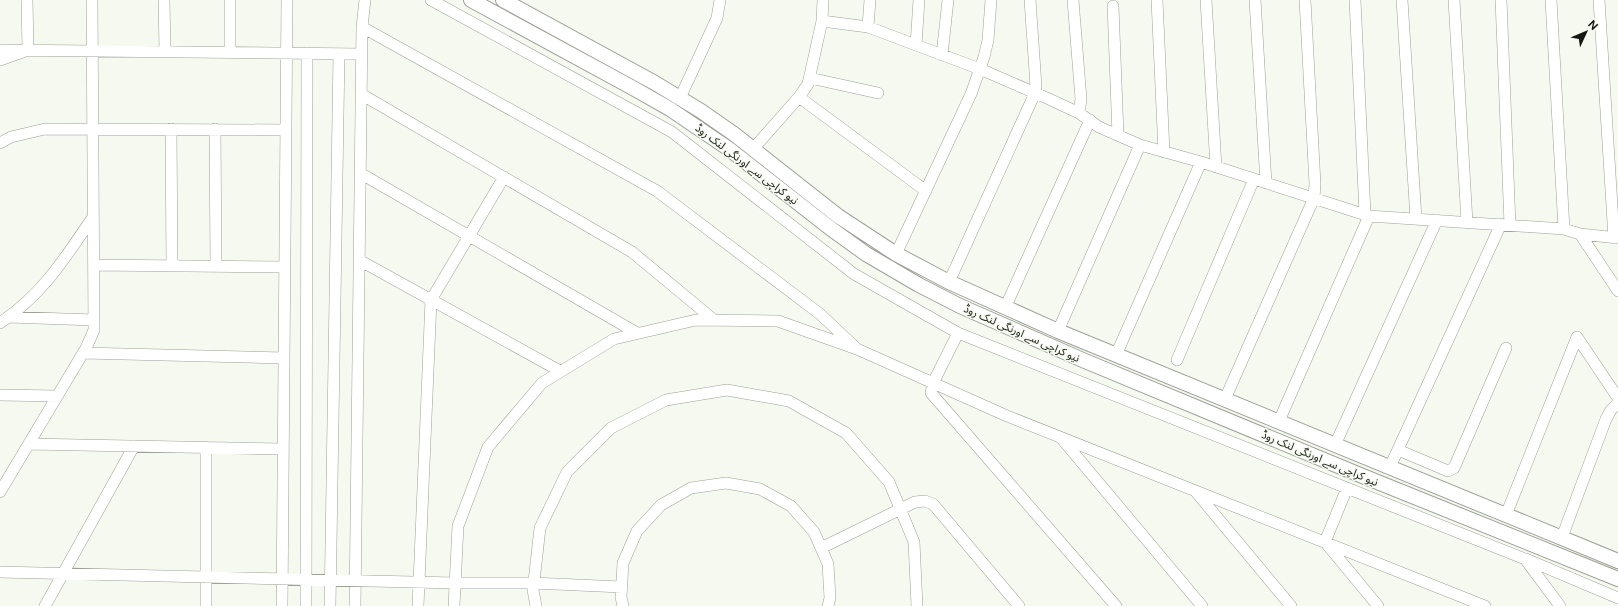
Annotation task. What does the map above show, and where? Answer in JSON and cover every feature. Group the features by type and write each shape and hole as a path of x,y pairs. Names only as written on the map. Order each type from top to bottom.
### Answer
{"street":[{"path":"27,0 28,50"},
{"path":"0,492 83,353 94,330 92,0"},
{"path":"164,0 165,52"},
{"path":"230,0 230,52"},
{"path":"282,606 287,0"},
{"path":"355,606 361,54 364,0"},
{"path":"431,0 672,132 854,274 958,333 1525,559 1618,598"},
{"name":"نیو کراچی سے اورنگی لنک روڈ","path":"471,0 670,109 729,149 830,228 866,254 919,285 960,306 1085,361 1365,477 1618,579"},
{"name":"نیو کراچی سے اورنگی لنک روڈ","path":"504,0 680,98 714,120 753,149 838,216 896,254 949,282 1058,332 1279,421 1618,561"},
{"path":"680,98 717,18 720,0"},
{"path":"753,149 799,97 808,84 822,22 823,0"},
{"path":"868,27 870,0"},
{"path":"916,45 919,0"},
{"path":"942,55 948,0"},
{"path":"896,254 971,94 984,57 988,40 991,0"},
{"path":"949,282 1035,93 1036,86 1030,0"},
{"path":"1073,0 1081,99 1078,113"},
{"path":"1157,0 1164,152"},
{"path":"1206,0 1216,167"},
{"path":"1255,0 1266,183"},
{"path":"1225,399 1314,198 1315,184 1305,0"},
{"path":"1279,421 1367,215 1355,0"},
{"path":"1402,0 1416,219"},
{"path":"1454,0 1466,222"},
{"path":"1390,467 1505,225 1501,0"},
{"path":"1551,0 1564,229"},
{"path":"822,22 868,27 980,69 1078,113 1099,127 1140,145 1201,162 1367,215 1564,229 1580,234 1616,238 1599,0"},
{"path":"1113,6 1118,135"},
{"path":"362,27 657,191 820,314 857,349"},
{"path":"0,50 361,54"},
{"path":"0,60 28,50"},
{"path":"306,606 308,53"},
{"path":"330,606 339,54"},
{"path":"810,78 878,93"},
{"path":"361,94 632,252 714,320"},
{"path":"799,97 926,191"},
{"path":"1006,308 1090,120"},
{"path":"0,143 11,137 45,129 286,130"},
{"path":"171,129 172,266"},
{"path":"215,129 216,266"},
{"path":"1058,332 1140,145"},
{"path":"1116,355 1201,162"},
{"path":"360,173 637,334"},
{"path":"418,606 431,300 504,177"},
{"path":"1177,360 1254,179"},
{"path":"4,320 18,311 45,285 93,217"},
{"path":"1335,445 1437,220"},
{"path":"1580,234 1618,291"},
{"path":"359,260 560,371"},
{"path":"94,265 285,267"},
{"path":"960,306 967,290"},
{"path":"4,320 94,320"},
{"path":"454,606 458,526 488,447 542,382 614,339 696,320 778,321 857,349 1007,416 1485,606"},
{"path":"958,333 933,383 931,393 1116,606"},
{"path":"1506,514 1577,337 1618,398"},
{"path":"1398,450 1448,470 1454,468 1506,348"},
{"path":"83,353 284,358"},
{"path":"536,606 533,583 540,528 567,472 610,428 666,400 728,390 789,402 846,433 889,482 914,542 917,606"},
{"path":"1202,409 1208,392"},
{"path":"0,395 57,396"},
{"path":"1562,537 1606,419 1611,410 1618,403"},
{"path":"1060,437 1202,606"},
{"path":"29,444 283,449"},
{"path":"45,606 134,446"},
{"path":"206,447 206,606"},
{"path":"0,472 12,472"},
{"path":"623,606 621,598 623,563 637,531 660,505 691,488 726,483 760,489 791,506 814,532 828,564 830,598 828,606"},
{"path":"1325,542 1347,488"},
{"path":"1195,490 1291,606"},
{"path":"821,548 915,502 925,501 933,504 1019,606"},
{"path":"1325,542 1378,606"},
{"path":"1525,559 1560,606"},
{"path":"0,572 455,583 533,583 622,587"}]}
